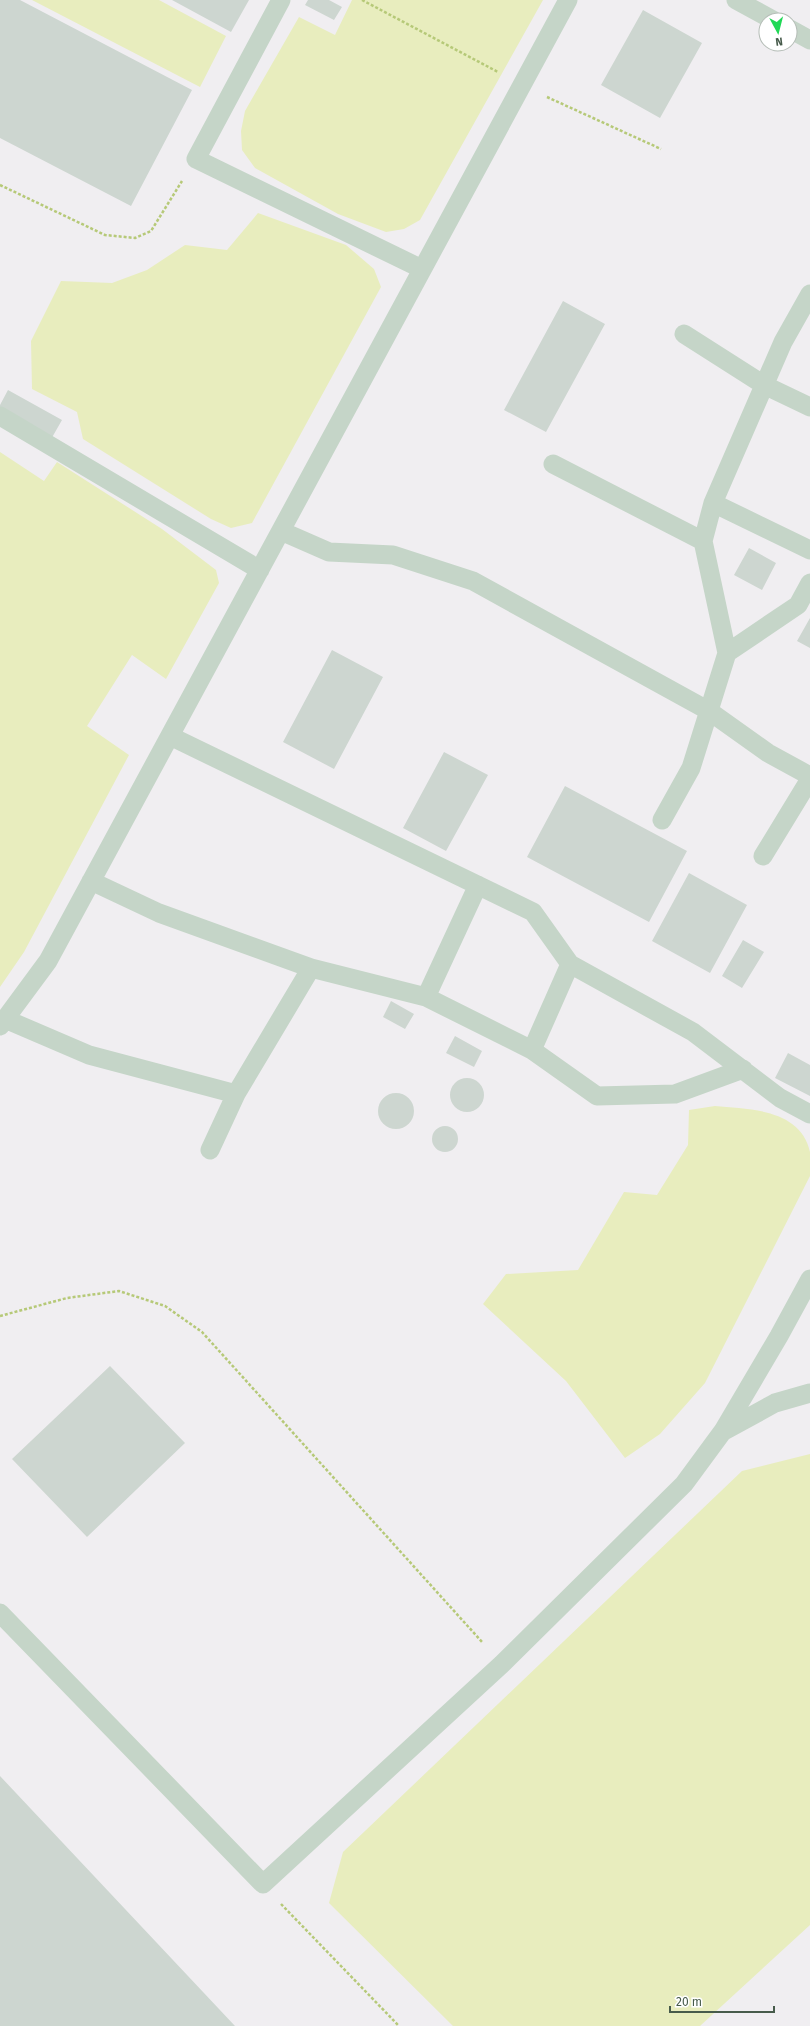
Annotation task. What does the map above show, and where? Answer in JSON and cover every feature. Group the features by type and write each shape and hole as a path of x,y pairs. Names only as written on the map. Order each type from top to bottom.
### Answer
{"lane":[{"path":"281,0 196,159 422,269"},
{"path":"236,1094 88,1055 3,1023 48,962 568,0"},
{"path":"736,0 758,12"},
{"path":"798,33 810,40"},
{"path":"662,820 691,768 727,653 703,541 712,503 782,342 810,294"},
{"path":"684,334 764,385 810,407"},
{"path":"0,416 260,570"},
{"path":"553,464 703,541"},
{"path":"712,503 810,550"},
{"path":"281,531 329,552 393,555 473,580 709,711 768,753 810,778 763,856"},
{"path":"727,653 798,605 810,583"},
{"path":"170,736 533,912 570,964 693,1032 780,1098 810,1114"},
{"path":"91,881 159,913 311,968 426,997 532,1050 597,1096 675,1094 743,1069"},
{"path":"426,997 478,885"},
{"path":"532,1050 570,964"},
{"path":"210,1150 236,1094 311,968"},
{"path":"0,1614 263,1884 502,1664 684,1484 723,1431 779,1336 810,1279"},
{"path":"723,1431 775,1403 810,1393"}],"path":[{"path":"0,185 105,235 135,238 151,231 196,159"},
{"path":"0,1316 67,1298 119,1291 165,1306 202,1332 502,1664"},
{"path":"263,1884 399,2026"}],"green space":[{"path":"32,0 159,0 226,36 200,87"},
{"path":"352,0 543,0 420,220 404,229 386,232 338,214 255,168 242,150 241,131 245,111 299,17 335,35"},
{"path":"258,213 346,245 374,269 381,287 252,523 231,528 211,519 83,439 77,412 32,389 31,341 61,281 112,283 147,270 185,245 227,250"},
{"path":"0,452 44,481 57,462 162,529 216,570 219,583 166,679 132,655 87,726 129,755 24,952 0,987"},
{"path":"715,1106 743,1108 772,1114 785,1119 796,1127 805,1138 810,1152 810,1176 705,1383 660,1434 625,1458 566,1381 483,1304 506,1274 578,1270 624,1192 657,1195 688,1145 689,1110"},
{"path":"810,1454 810,1925 700,2026 453,2026 329,1903 343,1852 742,1471"}],"building":[{"path":"0,0 20,0 192,90 131,206 0,138"},
{"path":"172,0 249,0 231,32"},
{"path":"308,0 329,0 342,7 334,20 305,5"},
{"path":"643,10 702,43 660,118 601,85"},
{"path":"563,301 605,324 546,432 504,410"},
{"path":"8,390 62,420 46,448 0,424 0,405"},
{"path":"749,548 776,563 762,590 734,575"},
{"path":"810,618 810,648 797,641"},
{"path":"332,650 383,677 334,769 283,742"},
{"path":"444,752 488,775 446,851 403,828"},
{"path":"565,786 687,851 649,922 527,857"},
{"path":"689,873 747,905 710,973 652,941"},
{"path":"743,940 764,952 742,988 722,976"},
{"path":"391,1001 414,1014 405,1029 383,1017"},
{"path":"455,1036 482,1051 474,1067 446,1053"},
{"path":"788,1053 810,1065 810,1096 775,1078"},
{"path":"464,1078 470,1078 474,1079 481,1085 484,1095 483,1102 477,1109 470,1112 464,1112 460,1111 453,1105 450,1098 450,1092 451,1088 457,1081"},
{"path":"400,1093 409,1098 413,1104 413,1118 409,1124 400,1129 392,1129 383,1124 379,1118 378,1107 383,1098 389,1094"},
{"path":"445,1126 454,1130 458,1139 454,1148 445,1152 436,1148 432,1139 436,1130"},
{"path":"110,1366 185,1443 87,1537 12,1459"},
{"path":"0,1776 235,2026 0,2026"}]}
